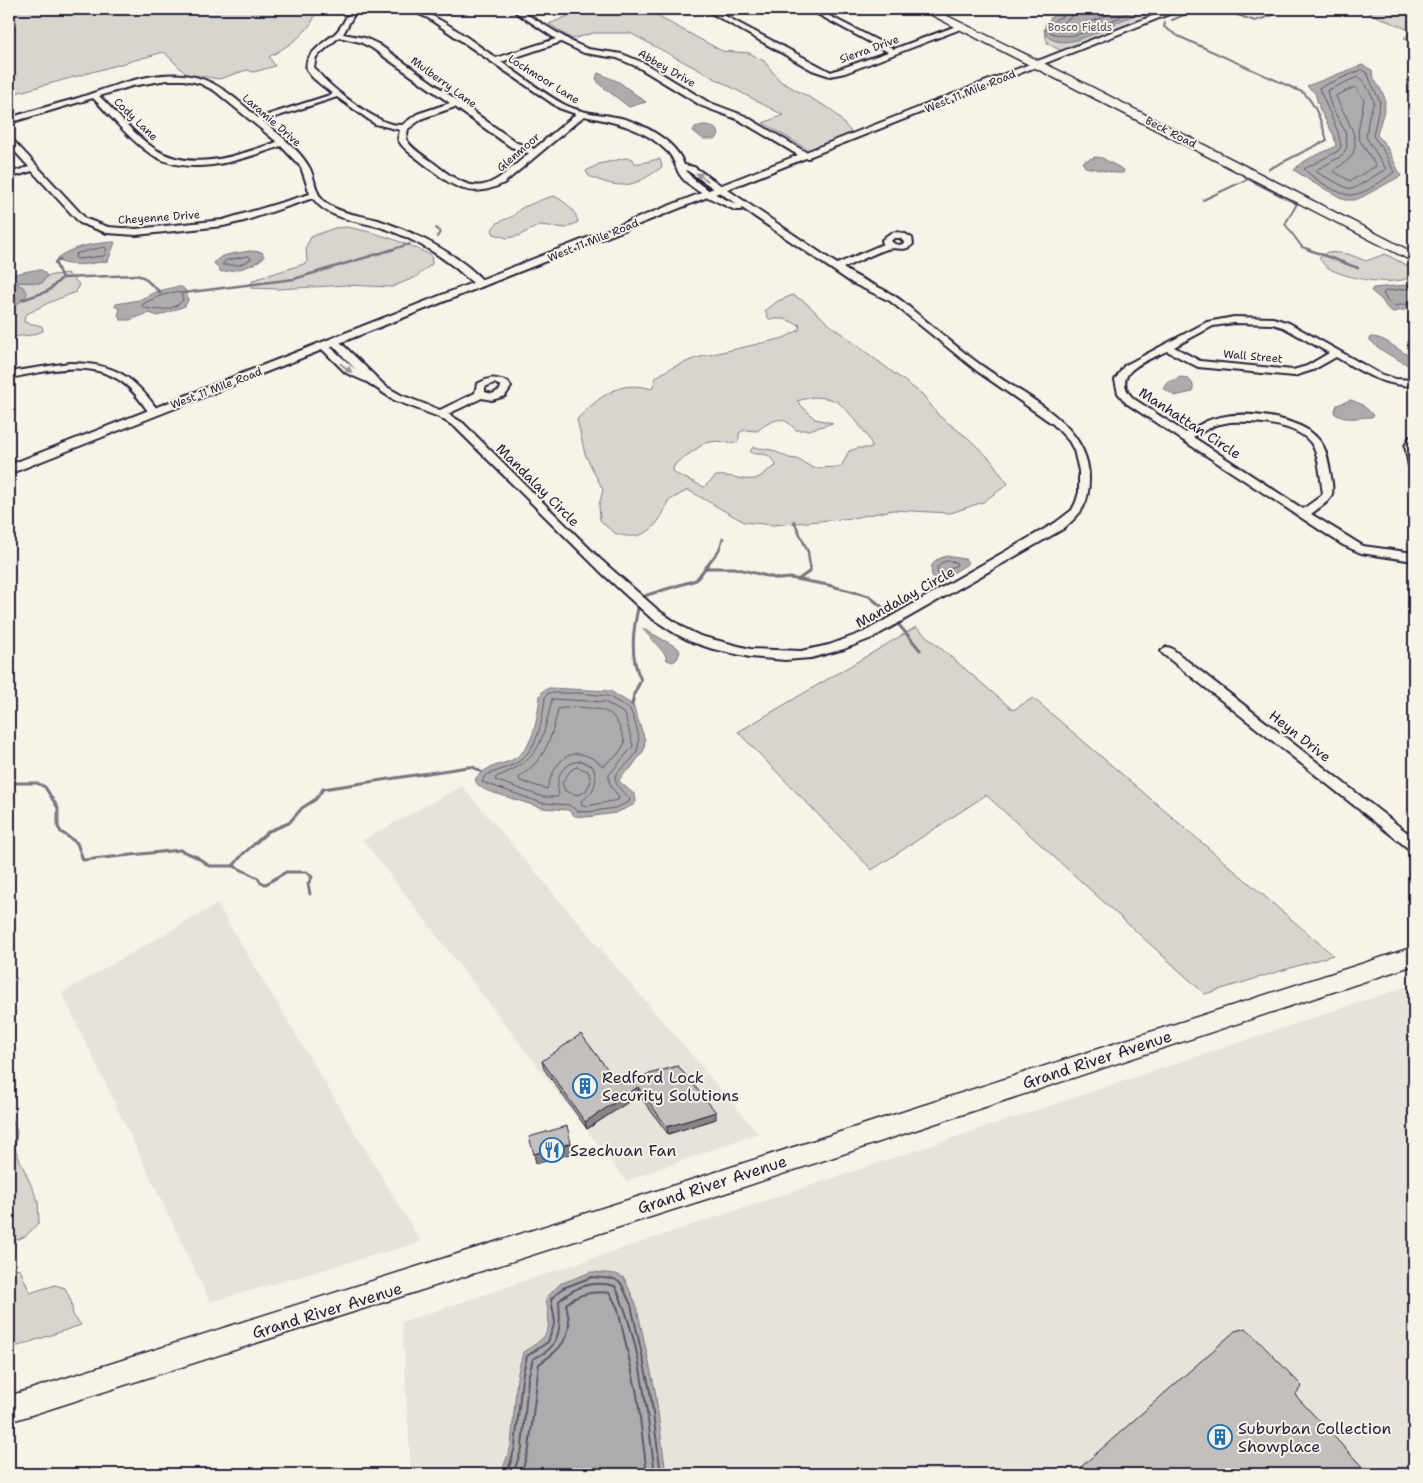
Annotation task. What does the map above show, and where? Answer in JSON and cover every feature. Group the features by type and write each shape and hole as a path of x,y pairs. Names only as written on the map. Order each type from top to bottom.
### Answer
{"main road":[{"name":"Beck Road","path":"926,9 1038,64 1414,258"},
{"name":"Grand River Avenue","path":"9,1409 472,1264 1414,956"}],"street":[{"path":"354,9 347,25 338,35 317,50 310,63 311,69 316,76 376,121 404,128 420,116 456,104"},
{"name":"Lochmoor Lane","path":"410,9 430,17 562,106 581,114 618,120 634,126 669,148 682,167 685,176 716,192 726,203 758,214"},
{"name":"Abbey Drive","path":"514,9 562,39 584,50 619,56 634,62 705,104 751,123 806,156"},
{"name":"Sierra Drive","path":"707,9 815,68 830,74 962,27"},
{"path":"811,9 894,52"},
{"name":"West 11 Mile Road","path":"9,470 1177,9"},
{"name":"Mulberry Lane","path":"338,35 370,43 514,145 534,152"},
{"path":"496,61 562,39"},
{"name":"Laramie Drive","path":"9,121 147,80 173,78 205,83 218,89 282,143 306,168 314,195"},
{"path":"256,121 339,94"},
{"name":"Cody Lane","path":"94,95 151,150 171,159 192,162 218,161 244,156 282,143"},
{"name":"Glenmoor","path":"404,128 402,139 406,147 453,182 463,187 478,188 496,184 581,114"},
{"name":"Cheyenne Drive","path":"9,141 84,221 100,229 114,232 147,232 223,223 314,195"},
{"path":"9,176 34,168"},
{"path":"314,195 321,203 332,210 384,226 427,244 455,262 481,284"},
{"name":"Mandalay Circle","path":"335,342 374,382 399,398 441,412 459,425 620,585 668,624 700,640 723,648 756,653 801,655 852,642 877,631 1069,519 1082,502 1084,472 1079,450 1057,422 980,369 892,299 855,281 758,214"},
{"path":"836,268 889,245"},
{"name":"Manhattan Circle","path":"1414,383 1386,380 1281,323 1234,320 1210,324 1167,347 1122,372 1120,381 1120,390 1130,401 1347,542 1361,549 1414,556"},
{"path":"324,346 348,371 374,382"},
{"name":"Wall Street","path":"1167,347 1198,364 1294,373 1310,368 1335,353"},
{"path":"9,375 64,367 82,367 107,371 127,381 154,412"},
{"path":"441,412 482,394"},
{"path":"1186,437 1210,423 1228,418 1289,425 1305,432 1317,444 1328,493 1326,498 1303,514"},
{"path":"1414,439 1410,446 1414,466"},
{"name":"Heyn Drive","path":"1168,651 1414,845"}],"shaded area":[{"path":"462,786 758,1133 626,1181 363,840"},
{"path":"217,904 421,1242 210,1302 62,993"},
{"path":"1414,984 1414,1474 411,1474 402,1322"}],"green space":[{"path":"9,9 317,9 310,25 299,37 269,57 275,66 254,72 247,70 219,79 186,74 164,52 9,95"},
{"path":"556,9 644,9 722,51 749,53 764,61 780,81 832,110 852,133 809,150 763,123 783,115 630,33 593,33 572,39 549,24 568,16"},
{"name":"Bosco Fields","path":"1076,9 1173,9 1064,52 1048,44 1044,31 1046,25"},
{"path":"1364,9 1414,9 1414,39 1404,38 1410,32 1409,30"},
{"path":"626,158 633,159 634,163 660,159 662,167 643,179 627,185 600,180 589,176 586,171 599,164"},
{"path":"554,196 569,206 578,222 566,228 540,225 518,236 507,238 494,234 492,230 498,223 512,216 520,209"},
{"path":"346,227 379,235 421,250 431,255 432,264 416,277 392,287 345,285 279,289 250,288 253,280 307,263 306,247 311,237 334,228"},
{"path":"1327,252 1348,254 1366,261 1385,254 1414,269 1414,275 1396,281 1384,281 1346,275 1327,267 1322,262 1319,258"},
{"path":"67,273 79,284 76,292 25,315 24,322 42,326 43,331 32,335 9,337 9,303 12,304 18,282 42,283 47,276"},
{"path":"793,295 805,302 830,325 923,395 939,416 968,438 990,459 1008,484 983,502 951,513 893,510 853,518 773,525 744,522 688,490 668,501 665,510 655,525 642,534 625,536 611,530 600,520 599,505 603,490 585,454 577,419 602,397 619,388 629,386 652,389 656,377 671,368 696,358 784,338 799,330 800,325 784,319 769,319 765,311 778,301","holes":["812,397 830,399 840,404 863,430 872,448 858,448 849,451 841,467 813,468 797,459 789,458 772,450 753,447 750,452 770,457 776,464 775,467 754,479 716,476 704,487 674,473 673,468 676,463 705,443 717,441 736,443 739,440 739,433 745,430 757,431 775,420 783,420 796,430 809,430 833,423 815,419 797,401"]},
{"path":"916,627 1013,710 1033,698 1333,955 1205,994 986,795 872,870 738,732"},
{"path":"9,1114 17,1131 15,1149 38,1201 39,1222 26,1236 9,1243"},
{"path":"9,1267 20,1269 30,1293 55,1285 65,1288 71,1301 73,1315 81,1325 9,1349"}],"water":[{"name":"Bosco Fields","path":"1066,9 1154,9 1132,16 1076,40 1064,42 1054,40 1046,35 1045,25 1054,14"},
{"path":"1362,65 1372,70 1374,79 1385,99 1385,107 1377,135 1386,145 1401,176 1355,200 1345,200 1294,170 1308,159 1336,146 1334,136 1320,110 1315,93 1307,86"},
{"path":"598,73 619,82 646,102 629,107 599,84 596,78"},
{"path":"711,126 716,130 719,134 716,139 703,139 693,131 695,127"},
{"path":"1095,157 1102,158 1124,170 1123,173 1085,167 1082,162"},
{"path":"115,242 108,261 74,265 56,259 76,248 92,244"},
{"path":"250,251 262,252 264,257 249,266 221,272 214,263 225,255"},
{"path":"42,270 47,276 42,283 18,282 17,284 22,286 27,295 18,304 9,303 9,275"},
{"path":"1414,283 1414,308 1393,312 1371,291 1373,288"},
{"path":"182,287 186,291 188,300 185,306 158,316 149,313 130,320 121,320 118,315 120,309 114,306 139,300 155,292"},
{"path":"1370,337 1382,339 1414,357 1414,369 1374,345"},
{"path":"1181,377 1187,378 1191,382 1193,386 1192,392 1175,396 1163,388 1168,382"},
{"path":"1351,400 1361,404 1374,415 1372,417 1347,418 1334,413 1337,405"},
{"path":"946,556 965,559 969,563 943,579 937,580 932,576 931,567 936,560"},
{"path":"642,628 678,648 680,652 677,659 673,662 667,660 665,654"},
{"path":"549,688 610,691 633,705 645,740 644,750 631,768 619,780 635,795 636,802 633,805 616,813 587,817 575,816 568,810 542,808 488,791 477,783 475,779 483,772 491,767 510,761 524,750 536,724 540,696 543,691"},
{"path":"591,1272 616,1274 624,1278 636,1304 655,1390 666,1474 501,1474 511,1446 517,1377 523,1352 540,1341 549,1325 546,1298 560,1284"}],"building":[{"path":"581,1034 618,1083 678,1066 716,1112 667,1127 638,1087 585,1122 542,1061"},
{"path":"567,1126 571,1143 534,1154 529,1137"},
{"name":"Suburban Collection Showplace","path":"1246,1328 1302,1386 1295,1395 1369,1474 1073,1474 1235,1331"}],"waterway":[{"path":"1172,20 1198,9"},
{"path":"1220,9 1255,21 1276,14"},
{"path":"1165,23 1164,27 1178,36 1304,93 1312,103 1327,140 1269,169"},
{"path":"1203,200 1250,178"},
{"path":"1248,179 1297,204 1285,224 1302,247 1310,250"},
{"path":"436,228 440,232 437,237"},
{"path":"390,250 410,244"},
{"path":"183,293 294,279 394,249"},
{"path":"1307,249 1358,268"},
{"path":"60,260 55,262 62,278"},
{"path":"62,278 136,275 143,277 161,293"},
{"path":"22,300 48,291 62,278"},
{"path":"794,521 808,552 810,567"},
{"path":"706,567 719,550 723,538"},
{"path":"799,579 810,571 810,567"},
{"path":"642,599 647,595 696,580 705,568"},
{"path":"705,568 734,568 779,579 790,578 828,585 869,596 889,613 920,650"},
{"path":"632,705 634,694 641,680 635,662 633,642 639,604"},
{"path":"9,783 37,783 45,787 58,808 58,827 61,832 77,843 83,860 180,850 197,857 209,866 233,866 243,854 269,831 289,823 302,808 316,799 323,789 468,767 473,767 481,772"},
{"path":"234,866 258,878 261,883 266,884 286,872 307,872 312,877 308,884 310,894"}],"place":[{"name":"Redford Lock Security Solutions","path":"585,1086"},
{"name":"Szechuan Fan","path":"552,1150"},
{"name":"Suburban Collection Showplace","path":"1220,1437"}]}
